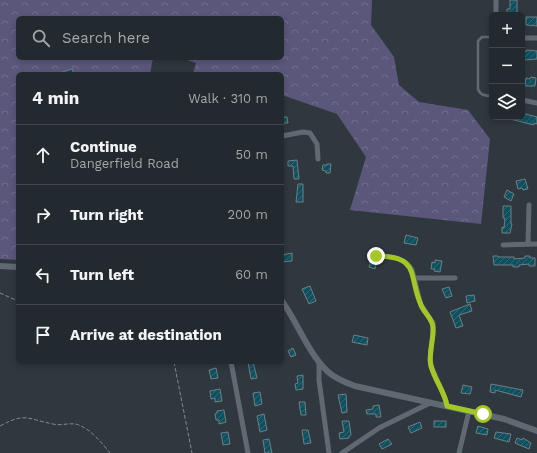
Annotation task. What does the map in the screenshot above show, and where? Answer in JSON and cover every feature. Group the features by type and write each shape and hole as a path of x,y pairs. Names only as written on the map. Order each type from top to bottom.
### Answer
{"street":[{"path":"496,0 496,12"},
{"path":"525,38 537,38"},
{"path":"525,101 537,103"},
{"path":"284,136 304,132 310,133 317,144 318,159"},
{"path":"528,244 529,204"},
{"path":"503,245 537,244"},
{"path":"376,256 395,258 406,262 410,266 421,305 432,324 431,366 447,406"},
{"path":"0,266 16,267"},
{"path":"414,278 455,278"},
{"path":"284,304 319,363 332,375 346,383 504,419 537,430"},
{"path":"319,363 319,380 329,453"},
{"path":"231,364 248,453"},
{"path":"342,453 379,428 430,403"},
{"path":"459,453 469,411"}],"lane":[{"path":"489,37 482,37 478,42 478,89 484,96 489,96"}],"path":[{"path":"0,293 16,300"},
{"path":"174,364 192,453"},
{"path":"0,426 18,418 26,417 54,425 78,425 94,435 110,453"}],"green space":[{"path":"0,0 372,0 371,25 394,57 399,85 419,102 468,110 490,139 481,224 350,210 366,157 337,114 284,96 284,72 194,72 196,63 188,60 284,60 284,16 16,16 16,60 153,60 150,72 16,72 16,260 0,259"}],"building":[{"path":"510,0 517,0 517,12 507,12 507,9 510,9"},
{"path":"526,17 537,17 537,26 526,25"},
{"path":"525,51 537,51 537,59 525,60"},
{"path":"72,69 73,72 62,72"},
{"path":"531,77 536,78 535,86 525,86 526,78 530,79"},
{"path":"525,114 537,117 537,124 534,123 534,125 514,120 525,120"},
{"path":"284,117 287,117 288,123 284,123"},
{"path":"297,160 299,179 294,179 293,166 288,166 288,161"},
{"path":"331,164 330,173 326,173 326,171 322,170 323,165"},
{"path":"525,179 528,189 518,189 516,181"},
{"path":"298,184 303,184 303,202 296,202"},
{"path":"507,190 514,194 511,201 504,197"},
{"path":"503,206 511,206 512,224 510,233 502,233 505,218 503,218"},
{"path":"406,235 418,238 416,245 404,243"},
{"path":"292,253 292,261 284,262 284,255"},
{"path":"493,256 514,257 514,259 530,256 530,258 535,258 535,266 529,266 529,264 519,265 519,267 513,267 513,265 494,265"},
{"path":"371,258 377,260 375,269 369,267"},
{"path":"435,260 442,261 440,272 434,271 435,269 431,269 432,262 435,263"},
{"path":"310,286 316,301 309,304 302,289"},
{"path":"449,287 452,296 446,298 442,289"},
{"path":"474,295 475,301 467,303 466,296"},
{"path":"470,304 472,311 459,315 463,326 456,328 450,312"},
{"path":"354,335 368,338 367,345 352,342"},
{"path":"293,348 296,355 291,357 288,351"},
{"path":"248,364 254,364 257,378 251,379"},
{"path":"216,368 218,378 211,379 209,370"},
{"path":"303,375 303,389 296,390 295,384 298,383 297,376"},
{"path":"491,384 523,390 521,397 495,390 495,393 490,392"},
{"path":"463,385 472,387 470,394 461,393"},
{"path":"220,389 222,401 215,402 215,398 211,399 210,391"},
{"path":"260,392 262,404 255,406 253,393"},
{"path":"346,394 347,412 342,413 338,395"},
{"path":"299,402 305,402 306,415 301,415"},
{"path":"379,405 381,417 376,417 376,414 367,414 366,410 373,409 373,406"},
{"path":"224,410 226,422 219,424 219,420 216,420 215,414 217,411"},
{"path":"264,414 267,430 260,432 257,416"},
{"path":"342,421 349,421 351,435 349,438 340,439 339,433 344,432"},
{"path":"434,421 446,421 446,427 434,427"},
{"path":"420,422 422,428 411,433 408,427"},
{"path":"478,426 488,429 487,435 476,433"},
{"path":"302,430 308,430 311,443 304,444"},
{"path":"228,432 230,444 223,445 221,433"},
{"path":"496,432 511,434 509,442 494,438"},
{"path":"517,438 522,440 523,438 531,443 529,449 515,443"},
{"path":"269,439 272,453 265,453 263,440"},
{"path":"388,439 392,444 382,449 379,444"}],"route":[{"path":"376,256 402,260 406,262 412,270 421,305 431,320 433,327 430,360 431,366 447,406 483,414"}]}
